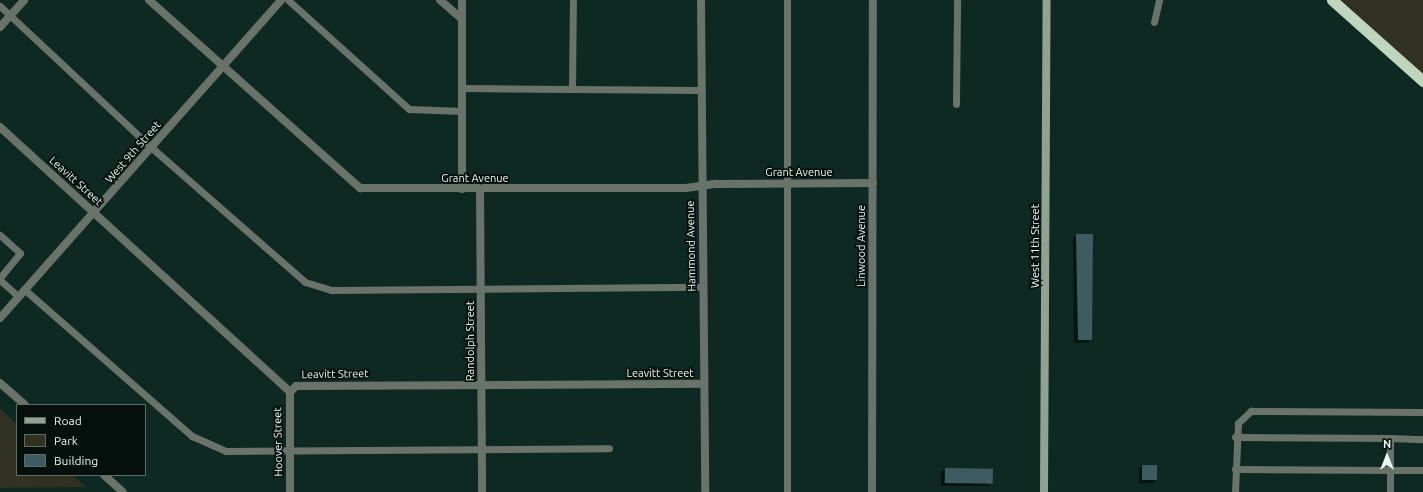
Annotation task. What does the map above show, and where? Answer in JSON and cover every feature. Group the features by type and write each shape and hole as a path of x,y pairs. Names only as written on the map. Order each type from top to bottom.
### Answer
{"highway":[{"path":"1332,0 1423,81"}],"main road":[{"name":"West 11th Street","path":"1044,492 1047,0"}],"street":[{"path":"0,27 24,0"},
{"name":"Grant Avenue","path":"149,0 360,188 480,189 873,183"},
{"name":"West 9th Street","path":"0,318 152,148 281,0"},
{"path":"440,0 462,19"},
{"path":"462,0 462,189"},
{"name":"Hammond Avenue","path":"701,0 700,186 705,492"},
{"name":"Linwood Avenue","path":"872,492 873,0"},
{"name":"Leavitt Street","path":"0,127 95,212 290,392 296,386 481,383 704,384"},
{"name":"Randolph Street","path":"480,189 482,492"},
{"path":"0,382 24,404"},
{"name":"Hoover Street","path":"290,392 290,492"},
{"path":"105,476 123,492"}],"lane":[{"path":"288,0 409,109 462,111"},
{"path":"572,89 573,0"},
{"path":"787,0 787,492"},
{"path":"956,104 957,0"},
{"path":"1154,22 1159,0"},
{"path":"0,6 152,148 305,282 331,290 480,290 702,287"},
{"path":"462,88 701,90"},
{"path":"0,235 20,253 0,279 19,297"},
{"path":"25,290 192,436 226,451 609,448"},
{"path":"1235,492 1235,437 1238,423 1251,411 1423,412"},
{"path":"1235,437 1423,438"},
{"path":"1390,438 1390,492"},
{"path":"1235,469 1423,470"}],"green space":[{"path":"1332,0 1423,0 1423,81"},
{"path":"0,409 16,423 16,476 73,476 86,487 0,488"}],"building":[{"path":"1076,234 1093,234 1092,340 1078,340"},
{"path":"1142,465 1157,465 1157,480 1142,480"},
{"path":"945,468 993,469 993,484 945,483"}]}
